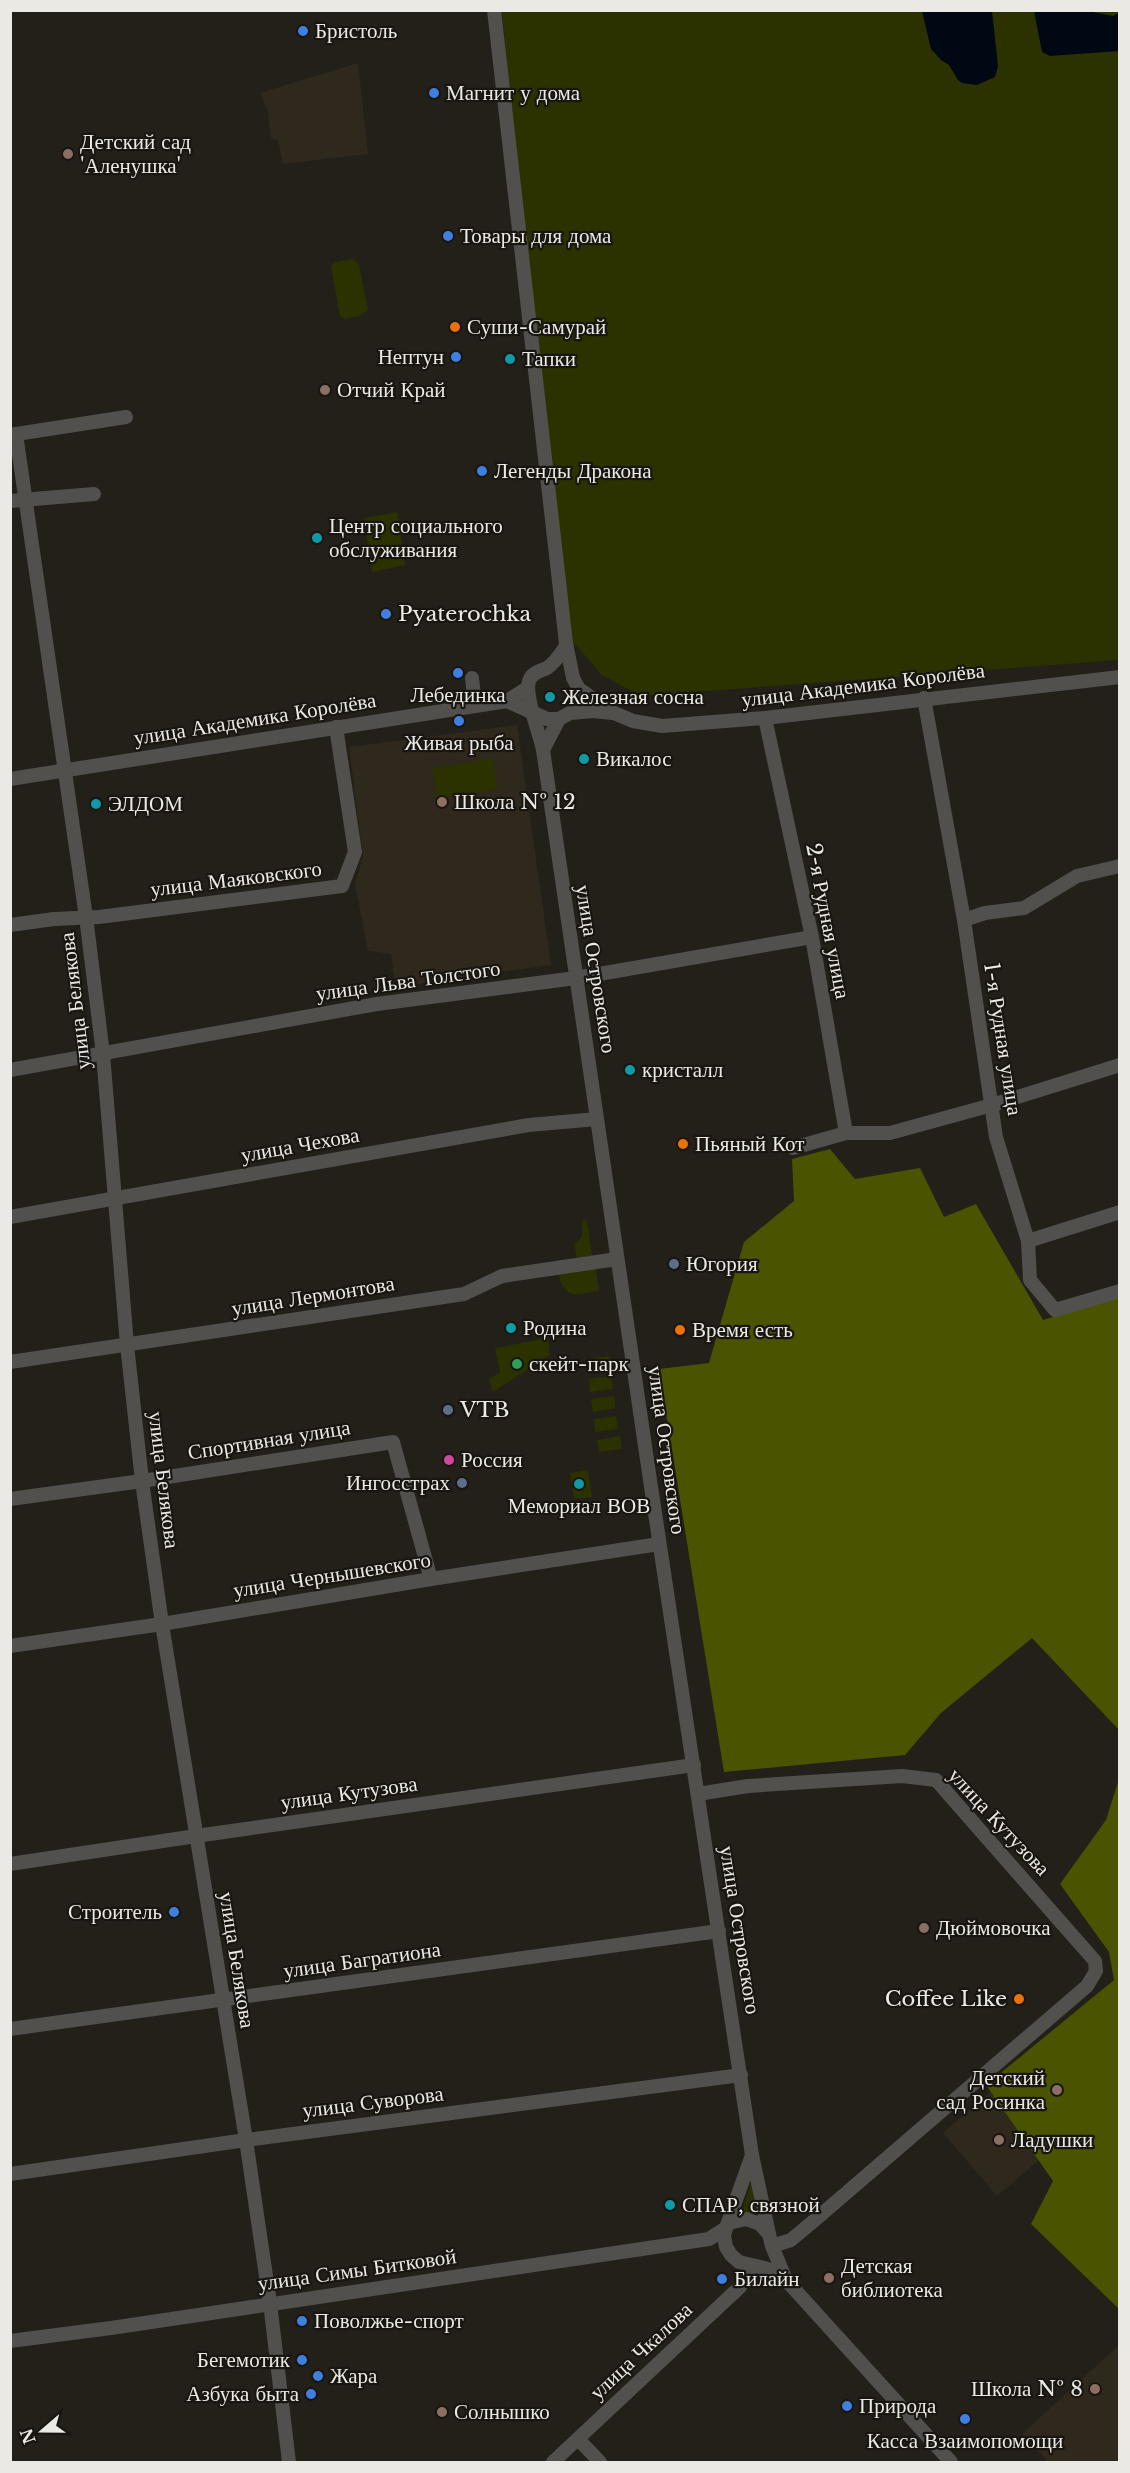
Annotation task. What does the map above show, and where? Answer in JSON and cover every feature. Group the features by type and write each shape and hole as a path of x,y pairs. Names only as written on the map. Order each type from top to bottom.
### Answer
{"street":[{"path":"494,10 566,646 576,684 575,706 564,716 543,750"},
{"path":"13,434 126,417"},
{"name":"улица Белякова","path":"13,434 25,499 86,917 103,1054 127,1345 142,1481 162,1624 246,2140 270,2303 289,2463"},
{"path":"10,501 94,494"},
{"path":"534,712 528,699 527,688 530,678 538,671 549,667 566,646"},
{"path":"549,667 563,672 614,713"},
{"name":"улица Академика Королёва","path":"614,713 633,721 662,726 765,718 1119,676"},
{"path":"472,678 475,705"},
{"path":"507,701 527,688"},
{"name":"1-я Рудная улица","path":"924,698 964,920 996,1137 1028,1241 1030,1280 1055,1310 1119,1291"},
{"path":"507,701 547,719 593,711 614,713"},
{"name":"улица Академика Королёва","path":"10,779 507,701"},
{"name":"улица Островского","path":"534,712 543,750 659,1544 752,2155 771,2240 786,2280"},
{"name":"2-я Рудная улица","path":"765,718 812,937 846,1133"},
{"name":"улица Маяковского","path":"10,925 342,886 354,852 336,728"},
{"path":"964,920 1024,908 1077,876 1119,866"},
{"name":"улица Льва Толстого","path":"10,1070 377,1004 576,978 812,937"},
{"path":"793,1148 846,1133 890,1133 992,1105 1119,1065"},
{"name":"улица Чехова","path":"10,1217 530,1125 597,1119"},
{"path":"1028,1241 1119,1212"},
{"name":"улица Лермонтова","path":"10,1362 465,1294 502,1276 617,1259"},
{"name":"Спортивная улица","path":"10,1499 393,1442 431,1579"},
{"name":"улица Чернышевского","path":"10,1646 162,1624 659,1544"},
{"name":"улица Кутузова","path":"10,1864 694,1765"},
{"name":"улица Кутузова","path":"698,1794 748,1786 902,1776 936,1779 1095,1961 1096,1971 1087,1986 791,2240 771,2240"},
{"name":"улица Багратиона","path":"10,2028 719,1931"},
{"name":"улица Суворова","path":"10,2174 246,2140 741,2075"},
{"name":"улица Островского","path":"727,2226 752,2155"},
{"path":"709,2239 727,2226 739,2219 756,2221 771,2240 763,2259 752,2266 739,2262 731,2255 724,2235 727,2226"},
{"path":"709,2239 726,2245"},
{"name":"улица Симы Битковой","path":"10,2341 709,2239"},
{"name":"улица Островского","path":"752,2266 772,2270 786,2280 951,2463"},
{"name":"улица Чкалова","path":"552,2463 740,2287 752,2266"},
{"path":"578,2439 600,2463"}],"shaded area":[{"path":"922,11 992,11 998,66 995,77 977,85 962,83 958,80 949,65 931,49"},
{"path":"1034,11 1088,11 1113,16 1119,13 1119,51 1050,56 1042,52"},
{"path":"358,63 368,154 283,164 278,140 271,139 268,112 260,93"},
{"name":"Школа № 12","path":"517,725 551,965 396,987 391,954 368,951 355,884 363,857 349,747"},
{"path":"1058,2034 1112,2097 997,2196 943,2133"},
{"name":"Школа № 8","path":"1119,2345 1119,2462 1048,2462 1022,2434"}],"green space":[{"path":"502,11 1119,11 1119,660 641,696 602,675 576,645 566,643 528,293"},
{"path":"353,259 359,265 368,310 360,316 345,319 340,316 331,266 335,262"},
{"path":"397,512 405,565 372,572 364,518"},
{"path":"493,759 497,789 437,799 432,768"},
{"path":"830,1149 855,1179 920,1168 944,1217 976,1204 1043,1320 1119,1298 1119,1730 1032,1638 941,1713 905,1755 724,1772 659,1369 709,1363 744,1242 794,1201 792,1159"},
{"path":"582,1219 587,1221 592,1256 577,1258 574,1244 582,1237"},
{"path":"595,1264 599,1291 576,1294 566,1291 558,1269"},
{"name":"скейт-парк","path":"548,1338 550,1355 493,1392 489,1379 500,1372 495,1348"},
{"path":"609,1356 611,1368 588,1372 587,1359"},
{"path":"611,1376 613,1389 590,1392 589,1379"},
{"path":"614,1396 615,1408 593,1412 591,1399"},
{"path":"616,1416 618,1429 595,1432 594,1419"},
{"path":"620,1436 622,1449 599,1452 597,1440"},
{"path":"588,1470 592,1497 574,1499 570,1473"},
{"path":"1119,1779 1119,2309 1031,2224 1053,2181 986,2085 1114,1980 1109,1952 1060,1884 1106,1820"},
{"path":"751,2182 755,2208 751,2214 743,2210"}],"place":[{"name":"Бристоль","path":"303,31"},
{"name":"Магнит у дома","path":"434,93"},
{"name":"Детский сад 'Аленушка'","path":"68,154"},
{"name":"Товары для дома","path":"448,236"},
{"name":"Суши-Самурай","path":"455,327"},
{"name":"Нептун","path":"456,357"},
{"name":"Тапки","path":"510,359"},
{"name":"Отчий Край","path":"325,390"},
{"name":"Легенды Дракона","path":"482,471"},
{"name":"Центр социального обслуживания","path":"317,538"},
{"name":"Pyaterochka","path":"386,614"},
{"name":"Лебединка","path":"458,673"},
{"name":"Железная сосна","path":"550,697"},
{"name":"Живая рыба","path":"459,721"},
{"name":"Викалос","path":"584,759"},
{"name":"Школа № 12","path":"442,802"},
{"name":"ЭЛДОМ","path":"96,804"},
{"name":"кристалл","path":"630,1070"},
{"name":"Пьяный Кот","path":"683,1144"},
{"name":"Югория","path":"674,1264"},
{"name":"Родина","path":"511,1328"},
{"name":"Время есть","path":"680,1330"},
{"name":"скейт-парк","path":"517,1364"},
{"name":"VTB","path":"448,1410"},
{"name":"Россия","path":"449,1460"},
{"name":"Ингосстрах","path":"462,1483"},
{"name":"Мемориал ВОВ","path":"579,1484"},
{"name":"Строитель","path":"174,1912"},
{"name":"Дюймовочка","path":"924,1928"},
{"name":"Coffee Like","path":"1019,1999"},
{"name":"Детский сад Росинка","path":"1057,2090"},
{"name":"Ладушки","path":"999,2140"},
{"name":"СПАР, связной","path":"670,2205"},
{"name":"Детская библиотека","path":"829,2278"},
{"name":"Билайн","path":"722,2279"},
{"name":"Поволжье-спорт","path":"302,2321"},
{"name":"Бегемотик","path":"302,2360"},
{"name":"Жара","path":"318,2376"},
{"name":"Школа № 8","path":"1095,2389"},
{"name":"Азбука быта","path":"311,2394"},
{"name":"Природа","path":"847,2406"},
{"name":"Солнышко","path":"442,2412"},
{"name":"Касса Взаимопомощи","path":"965,2419"}]}
